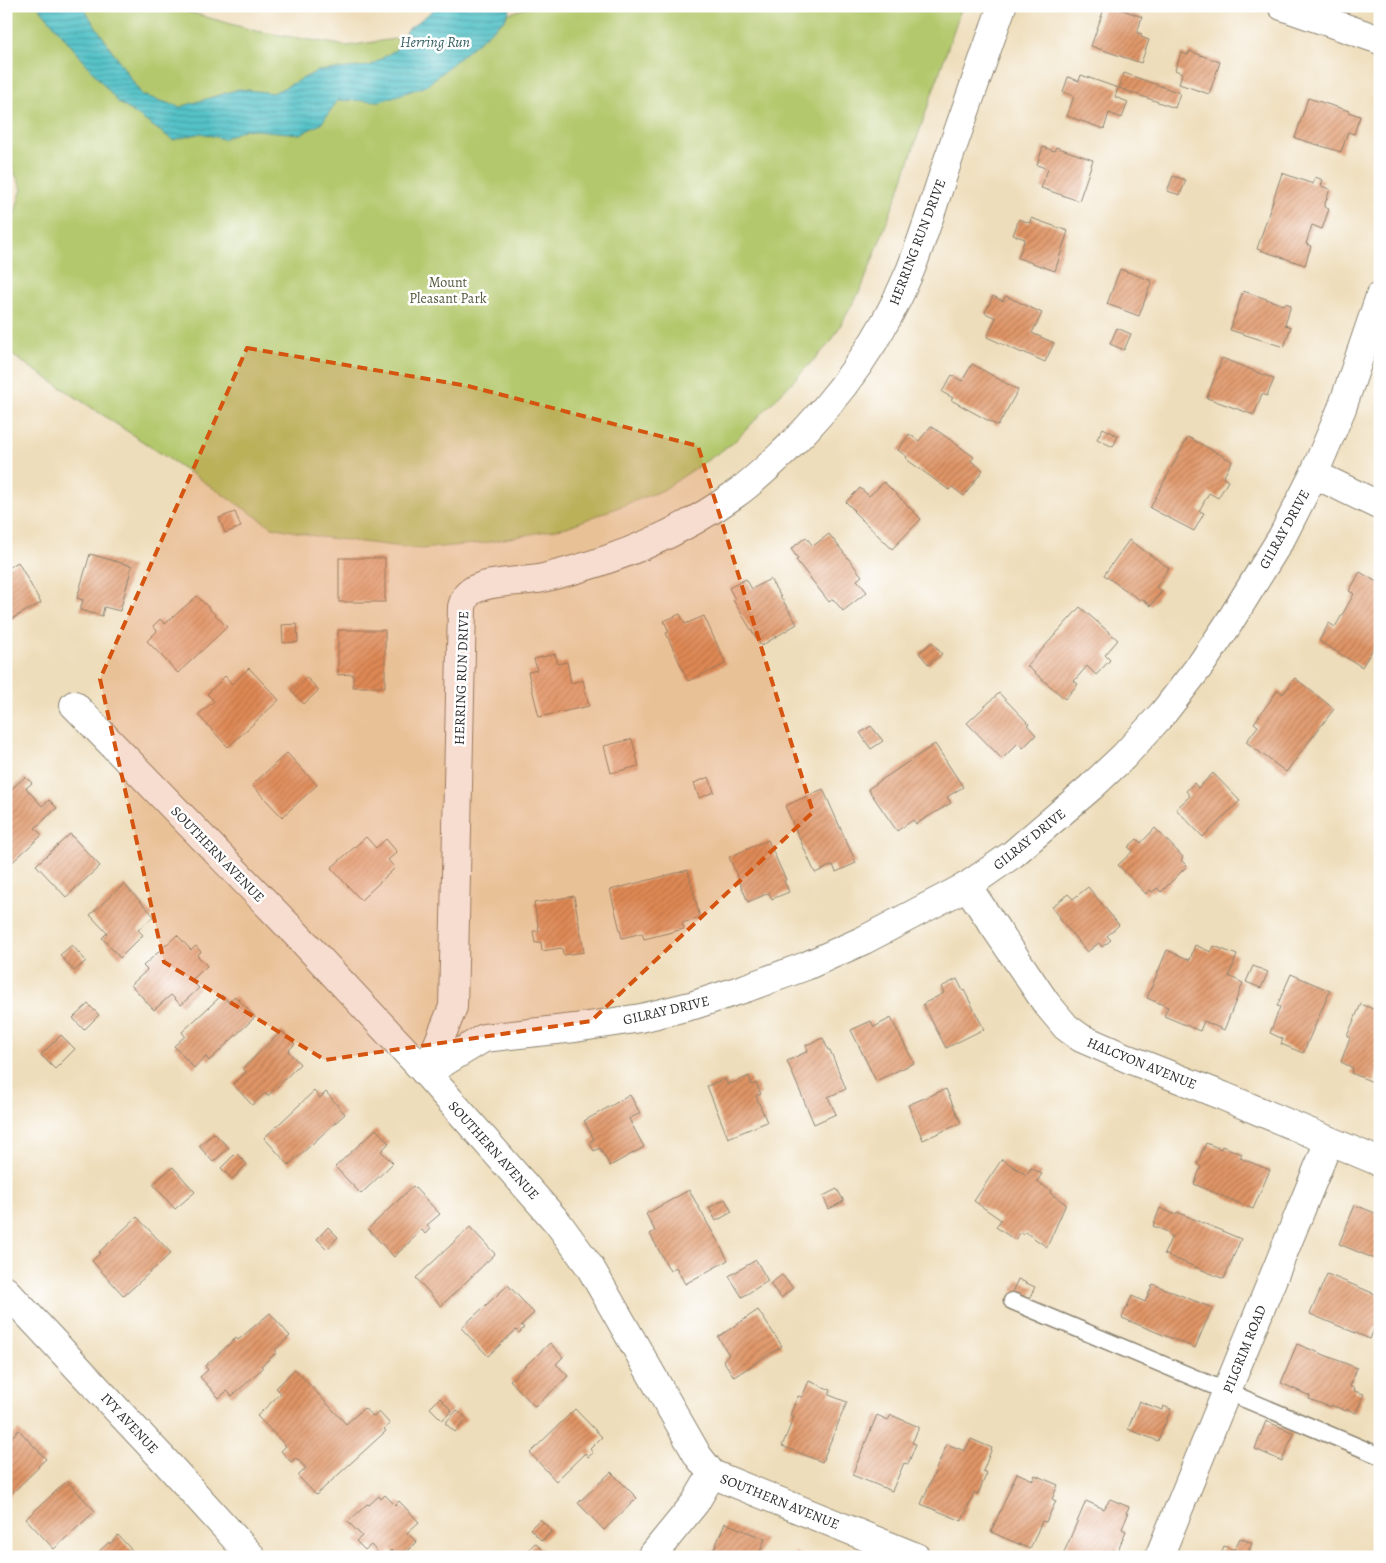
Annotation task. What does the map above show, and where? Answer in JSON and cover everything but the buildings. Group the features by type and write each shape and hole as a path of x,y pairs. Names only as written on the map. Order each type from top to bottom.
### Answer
{"street":[{"name":"HERRING RUN DRIVE","path":"426,1073 453,1007 462,607 466,595 478,588 491,584 540,579 595,564 651,543 696,519 734,495 773,463 809,428 840,392 864,358 890,314 910,271 1002,6"},
{"path":"1282,6 1380,40"},
{"name":"GILRAY DRIVE","path":"426,1073 484,1038 575,1028 641,1018 694,1005 806,966 864,940 967,886 1013,854 1124,756 1164,712 1202,662 1255,583 1282,537 1314,474 1342,408 1380,296"},
{"path":"1314,474 1380,506"},
{"name":"SOUTHERN AVENUE","path":"74,705 300,938 426,1073 558,1223 590,1267 617,1311 698,1456 712,1474 916,1557"},
{"name":"HALCYON AVENUE","path":"967,886 1046,1003 1066,1027 1080,1038 1128,1060 1223,1096 1380,1162"},
{"name":"PILGRIM ROAD","path":"1159,1557 1329,1141"},
{"name":"IVY AVENUE","path":"6,1291 252,1557"},
{"path":"651,1557 695,1503 712,1474"}],"lane":[{"path":"1012,1301 1380,1456"}],"highlighted area":[{"path":"247,348 468,386 698,446 813,812 591,1021 325,1060 164,962 100,679"}],"green space":[{"name":"Mount Pleasant Park","path":"6,6 167,6 256,31 347,46 463,29 531,6 962,6 901,185 862,287 831,342 733,443 663,490 567,527 484,543 420,549 320,537 272,527 6,351 6,242 22,189 6,154"}],"water":[{"name":"Herring Run","path":"38,6 82,6 142,95 180,107 239,89 273,93 318,71 370,66 398,48 406,31 439,6 512,6 505,19 426,86 380,101 338,100 321,124 300,134 245,129 223,139 201,133 173,140 118,102"}]}
